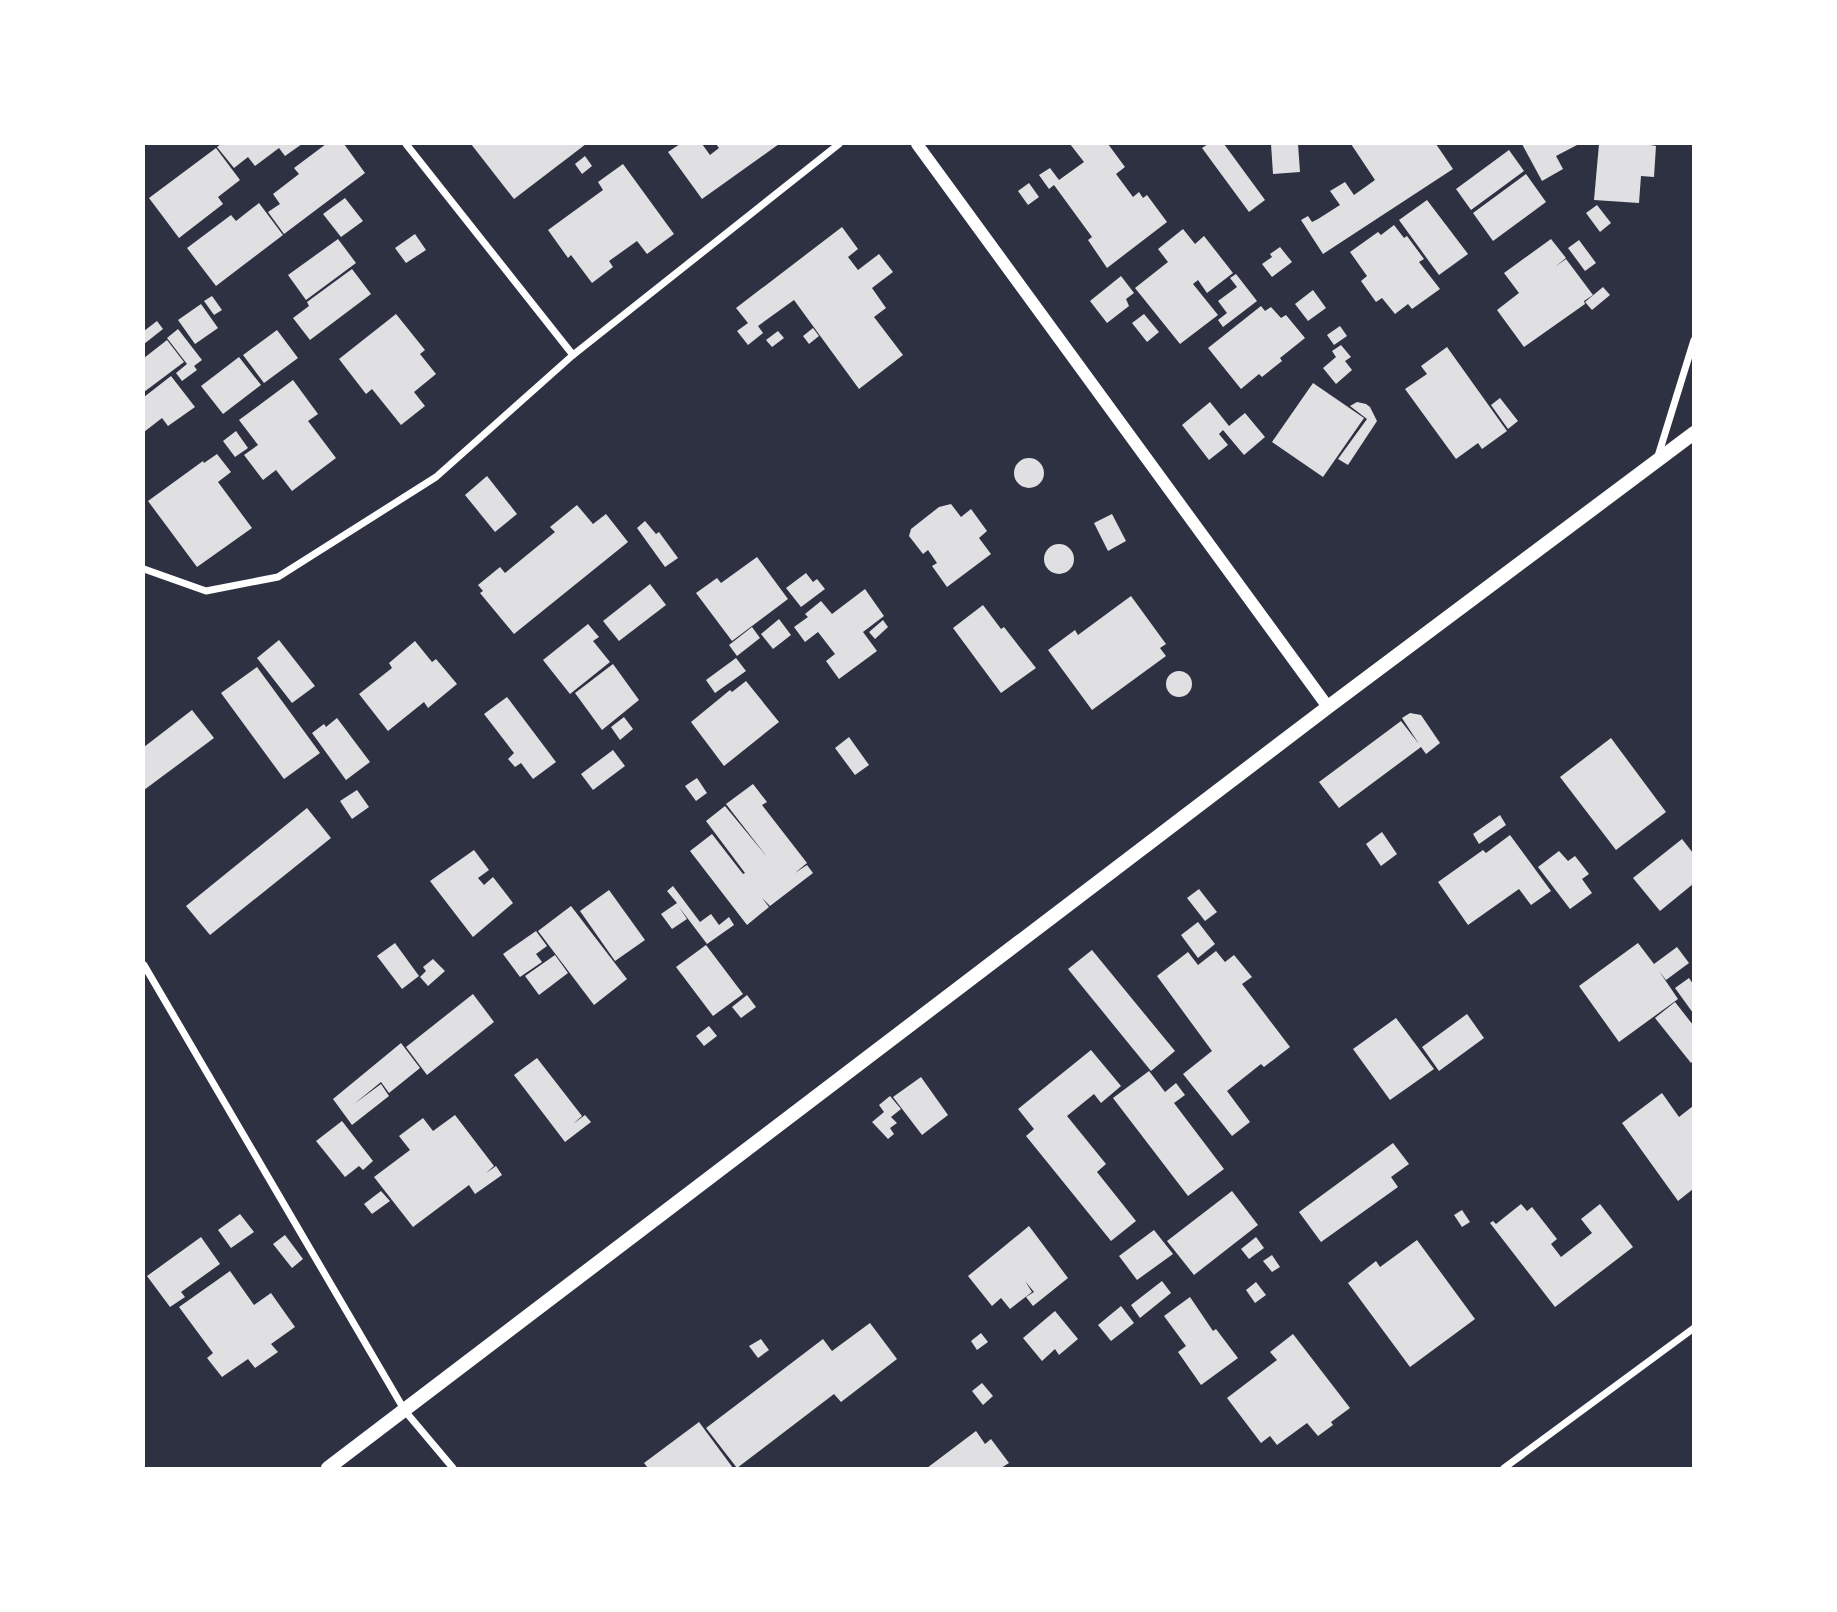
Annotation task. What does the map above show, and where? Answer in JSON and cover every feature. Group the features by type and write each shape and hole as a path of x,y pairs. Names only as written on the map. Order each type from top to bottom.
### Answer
{"main road":[{"path":"328,1468 1328,707 1693,433"}],"street":[{"path":"406,144 573,355"},
{"path":"144,569 206,591 278,577 436,477 573,355 839,144"},
{"path":"917,144 1328,707"},
{"path":"1656,463 1693,340"},
{"path":"144,965 405,1411 453,1468"},
{"path":"1504,1468 1693,1328"}],"building":[{"path":"221,144 302,144 285,156 279,148 255,166 248,157 234,168 217,147"},
{"path":"326,144 344,144 365,173 284,234 268,212 280,204 273,194 299,174 294,168"},
{"path":"471,144 586,144 514,199"},
{"path":"680,144 702,144 710,155 719,148 716,144 779,144 702,199 668,152"},
{"path":"1070,144 1108,144 1125,167 1116,174 1133,197 1139,192 1143,198 1147,195 1167,222 1107,268 1088,240 1092,237 1054,185 1049,189 1039,175 1050,168 1059,180 1084,162"},
{"path":"1208,144 1224,144 1265,200 1249,212 1202,148"},
{"path":"1271,144 1298,144 1300,172 1273,174"},
{"path":"1351,144 1436,144 1453,169 1323,254 1301,220 1308,216 1312,222 1340,205 1330,191 1345,182 1354,195 1375,180"},
{"path":"1522,144 1579,144 1556,156 1563,169 1542,181"},
{"path":"1599,144 1656,146 1654,177 1641,176 1639,203 1594,200"},
{"path":"216,148 240,180 218,197 223,204 179,238 149,198"},
{"path":"1509,150 1524,171 1471,210 1456,189"},
{"path":"585,156 592,166 582,174 575,164"},
{"path":"623,164 674,234 647,254 637,241 609,261 613,267 592,283 571,255 568,258 548,230 603,190 598,182"},
{"path":"1526,174 1546,202 1493,241 1473,213"},
{"path":"1029,183 1039,197 1028,205 1018,191"},
{"path":"345,198 363,221 341,237 323,214"},
{"path":"1427,200 1468,254 1439,275 1399,220"},
{"path":"259,203 283,235 216,286 187,248 231,215 236,221"},
{"path":"1597,205 1611,223 1600,232 1586,213"},
{"path":"1394,225 1404,238 1407,236 1424,259 1419,262 1440,289 1412,309 1408,304 1395,314 1382,298 1376,302 1361,281 1367,276 1350,252 1378,232 1381,235"},
{"path":"842,227 858,249 848,257 858,270 879,254 893,272 872,288 886,308 874,317 903,355 859,389 794,300 758,326 763,333 748,345 737,331 748,323 736,308"},
{"path":"1183,229 1195,244 1204,236 1233,273 1207,293 1198,280 1193,284 1218,315 1180,344 1135,288 1168,262 1158,249"},
{"path":"415,234 426,250 406,263 395,248"},
{"path":"338,239 356,263 306,300 288,275"},
{"path":"1551,239 1566,258 1555,267 1566,259 1593,295 1584,301 1585,304 1524,347 1497,310 1519,293 1504,273"},
{"path":"1579,240 1596,263 1585,271 1568,248"},
{"path":"1280,247 1292,262 1272,277 1262,264"},
{"path":"352,269 371,294 310,340 293,318 309,306 307,302"},
{"path":"1236,274 1257,301 1223,327 1218,320 1227,313 1218,301 1237,287 1230,278"},
{"path":"1121,276 1134,293 1126,299 1129,306 1107,323 1090,301"},
{"path":"1603,287 1610,295 1592,310 1585,302"},
{"path":"1313,290 1326,308 1308,321 1295,304"},
{"path":"212,296 222,310 214,315 204,301"},
{"path":"201,304 218,328 195,344 178,320"},
{"path":"1261,306 1265,311 1271,307 1281,318 1286,315 1305,338 1262,377 1259,374 1241,389 1208,348"},
{"path":"396,314 425,350 420,354 436,374 414,392 425,406 401,425 372,389 366,394 339,359"},
{"path":"1144,314 1159,332 1147,342 1132,323"},
{"path":"157,321 163,329 144,344 144,331"},
{"path":"1340,326 1347,336 1334,345 1327,335"},
{"path":"813,328 819,336 809,344 803,336"},
{"path":"178,329 202,360 194,366 197,370 182,381 176,373 187,364 167,338"},
{"path":"277,330 298,358 264,383 243,355"},
{"path":"778,331 784,338 772,347 766,340"},
{"path":"167,340 184,362 144,392 144,358"},
{"path":"1341,345 1351,357 1345,361 1352,370 1336,384 1323,368 1336,357 1332,351"},
{"path":"1447,347 1507,431 1482,449 1478,443 1456,459 1405,389 1427,374 1421,366"},
{"path":"239,357 261,385 223,414 201,386"},
{"path":"171,376 195,407 168,426 162,418 144,432 144,397"},
{"path":"293,380 318,414 308,421 336,458 292,491 276,470 263,480 244,455 258,445 239,420"},
{"path":"1313,383 1364,418 1323,477 1272,442"},
{"path":"1500,398 1518,421 1508,429 1491,405"},
{"path":"1210,402 1229,426 1245,413 1265,437 1244,455 1223,430 1219,434 1228,445 1209,460 1182,425"},
{"path":"1357,402 1370,407 1377,421 1348,465 1338,459 1367,419 1350,406"},
{"path":"236,431 248,448 235,457 223,441"},
{"path":"217,454 231,472 218,482 252,528 197,567 148,501"},
{"path":"1029,458 1039,463 1044,473 1039,483 1029,488 1019,483 1014,473 1019,463"},
{"path":"487,476 517,514 495,532 465,495"},
{"path":"951,504 961,517 971,509 987,531 979,538 991,554 947,587 932,566 937,563 928,550 923,554 909,536 911,529 939,507"},
{"path":"577,505 593,524 606,514 628,542 514,634 480,593 483,591 478,585 500,567 505,573 555,532 550,527"},
{"path":"1112,514 1126,541 1108,551 1094,523"},
{"path":"645,521 656,534 659,532 678,558 665,567 637,528"},
{"path":"1059,544 1070,548 1074,559 1070,570 1059,574 1048,570 1044,559 1048,548"},
{"path":"757,557 788,599 732,641 696,593 717,578 721,583"},
{"path":"806,573 813,582 817,579 825,589 801,607 786,588"},
{"path":"650,584 666,605 619,641 603,621"},
{"path":"865,589 884,616 863,632 877,651 839,679 826,661 835,654 818,632 805,642 794,627 808,617 805,614 821,601 832,614"},
{"path":"1131,596 1166,644 1160,648 1166,656 1092,710 1048,650 1075,630 1078,635"},
{"path":"983,605 1036,668 1001,693 953,628"},
{"path":"779,619 791,635 773,649 761,634"},
{"path":"883,620 888,627 875,639 869,632"},
{"path":"588,624 599,637 593,641 610,662 570,694 543,660"},
{"path":"752,627 760,638 737,656 729,645"},
{"path":"279,640 315,686 292,703 257,658"},
{"path":"415,641 432,662 436,659 457,684 428,708 424,702 388,731 359,694 392,668 389,663"},
{"path":"736,658 746,671 715,693 706,680"},
{"path":"613,664 639,700 602,730 575,693"},
{"path":"257,667 320,753 284,779 221,693"},
{"path":"1179,671 1188,675 1192,684 1188,693 1179,697 1170,693 1166,684 1170,675"},
{"path":"746,681 779,722 724,766 691,722 730,690 732,692"},
{"path":"507,697 556,762 533,779 521,763 515,767 508,759 514,753 484,714"},
{"path":"192,710 214,738 144,790 144,747"},
{"path":"1410,713 1421,715 1440,743 1426,754 1421,747 1339,808 1319,782 1401,721 1419,744 1402,718"},
{"path":"624,717 633,729 620,740 611,727"},
{"path":"337,718 370,762 346,780 312,733"},
{"path":"849,737 869,765 855,775 835,748"},
{"path":"1611,738 1666,812 1616,850 1560,777"},
{"path":"613,750 625,766 593,790 581,774"},
{"path":"697,778 707,793 696,801 685,786"},
{"path":"753,784 767,802 762,805 807,863 795,873 807,865 813,873 770,906 762,898 769,907 747,925 690,851 712,834 743,874 745,873 706,821 725,806 767,857 726,804"},
{"path":"357,790 369,807 352,819 340,801"},
{"path":"307,808 331,838 210,935 186,906"},
{"path":"1500,815 1506,825 1479,844 1473,834"},
{"path":"1382,832 1397,854 1381,866 1366,844"},
{"path":"1510,835 1551,891 1531,905 1519,889 1468,925 1438,882 1483,850 1486,853"},
{"path":"1682,839 1693,853 1693,884 1660,911 1633,878"},
{"path":"474,850 489,870 478,878 484,885 493,877 513,903 473,937 430,881"},
{"path":"1559,851 1568,861 1575,856 1589,874 1582,879 1592,893 1570,909 1538,867"},
{"path":"673,886 700,922 711,914 719,925 729,917 734,925 707,944 679,907 687,919 672,929 661,914 677,903 667,891"},
{"path":"1199,889 1217,912 1205,921 1187,898"},
{"path":"609,890 645,940 615,961 580,911"},
{"path":"571,906 627,979 594,1005 538,931"},
{"path":"1198,922 1215,944 1198,958 1181,935"},
{"path":"536,931 547,946 536,954 542,962 520,977 503,954"},
{"path":"395,943 419,976 402,989 377,956"},
{"path":"1638,943 1654,964 1677,947 1689,963 1666,980 1659,971 1678,999 1619,1042 1579,986"},
{"path":"706,945 743,994 713,1016 676,967"},
{"path":"1092,950 1175,1051 1151,1071 1068,969"},
{"path":"1216,951 1225,962 1234,955 1252,977 1242,984 1290,1047 1264,1067 1261,1064 1227,1091 1250,1122 1232,1136 1183,1074 1212,1051 1157,976 1188,952 1198,965"},
{"path":"555,955 568,973 539,995 525,976"},
{"path":"433,959 445,971 428,986 420,977 426,971 423,967"},
{"path":"1689,978 1693,984 1693,1013 1675,988"},
{"path":"473,994 494,1022 427,1075 406,1047"},
{"path":"747,995 756,1007 741,1018 732,1007"},
{"path":"1675,1002 1693,1025 1691,1063 1655,1018"},
{"path":"1467,1014 1484,1038 1439,1071 1422,1047"},
{"path":"1396,1018 1434,1069 1390,1100 1353,1049"},
{"path":"709,1026 717,1036 704,1046 696,1036"},
{"path":"401,1043 420,1068 389,1093 381,1082 354,1104 381,1084 389,1096 352,1125 333,1099"},
{"path":"1091,1050 1121,1086 1101,1103 1094,1094 1067,1116 1106,1164 1097,1172 1136,1221 1111,1241 1026,1136 1034,1129 1018,1109"},
{"path":"537,1058 582,1116 573,1124 585,1115 591,1122 565,1142 514,1075"},
{"path":"1149,1071 1165,1092 1176,1083 1185,1095 1174,1103 1224,1169 1188,1196 1113,1098"},
{"path":"921,1077 948,1115 922,1135 893,1097"},
{"path":"1662,1093 1679,1117 1693,1106 1693,1189 1678,1201 1622,1123"},
{"path":"890,1096 901,1109 891,1117 897,1123 890,1128 894,1134 888,1139 872,1122 884,1112 879,1105"},
{"path":"455,1115 494,1166 486,1173 496,1166 502,1175 475,1194 469,1185 413,1227 374,1177 410,1150 399,1136 423,1118 433,1131"},
{"path":"342,1121 373,1161 363,1170 359,1166 345,1177 316,1141"},
{"path":"1393,1143 1409,1164 1391,1177 1398,1187 1321,1242 1299,1212"},
{"path":"381,1191 390,1201 372,1214 364,1204"},
{"path":"1232,1191 1258,1225 1194,1275 1167,1241"},
{"path":"1521,1204 1527,1211 1532,1207 1557,1239 1551,1244 1561,1257 1592,1233 1581,1219 1600,1204 1633,1247 1555,1307 1490,1223 1493,1221 1496,1224"},
{"path":"1462,1210 1470,1222 1462,1227 1454,1215"},
{"path":"240,1214 254,1232 231,1248 218,1230"},
{"path":"1029,1226 1068,1278 1033,1306 1026,1297 1034,1292 1025,1281 1032,1292 1010,1309 1001,1298 992,1306 968,1276"},
{"path":"1154,1230 1173,1254 1137,1280 1119,1256"},
{"path":"285,1235 303,1259 292,1268 273,1244"},
{"path":"201,1237 220,1264 181,1292 185,1297 170,1307 147,1276"},
{"path":"1256,1237 1264,1248 1249,1259 1241,1249"},
{"path":"1417,1240 1475,1319 1410,1367 1348,1283 1376,1261 1380,1267"},
{"path":"1272,1255 1280,1267 1272,1272 1263,1261"},
{"path":"230,1271 254,1305 271,1293 295,1327 271,1344 278,1352 255,1368 248,1359 222,1377 207,1358 213,1353 179,1307"},
{"path":"1162,1281 1171,1293 1140,1318 1131,1305"},
{"path":"1256,1282 1266,1295 1255,1303 1246,1290"},
{"path":"1190,1297 1213,1331 1216,1329 1238,1358 1201,1385 1178,1352 1186,1346 1164,1316"},
{"path":"1121,1306 1134,1323 1111,1341 1098,1325"},
{"path":"1055,1311 1078,1339 1059,1355 1055,1349 1042,1361 1023,1338"},
{"path":"870,1323 897,1359 841,1402 834,1394 737,1468 706,1428 823,1339 832,1351"},
{"path":"981,1333 988,1342 977,1350 971,1341"},
{"path":"1293,1334 1350,1408 1318,1436 1307,1423 1277,1445 1270,1436 1261,1443 1227,1398 1277,1360 1270,1352"},
{"path":"761,1339 769,1350 758,1358 749,1346"},
{"path":"982,1383 993,1396 983,1405 972,1391"},
{"path":"699,1422 733,1468 648,1468 644,1463"},
{"path":"976,1431 985,1444 991,1439 1009,1463 1001,1468 927,1468"}]}
